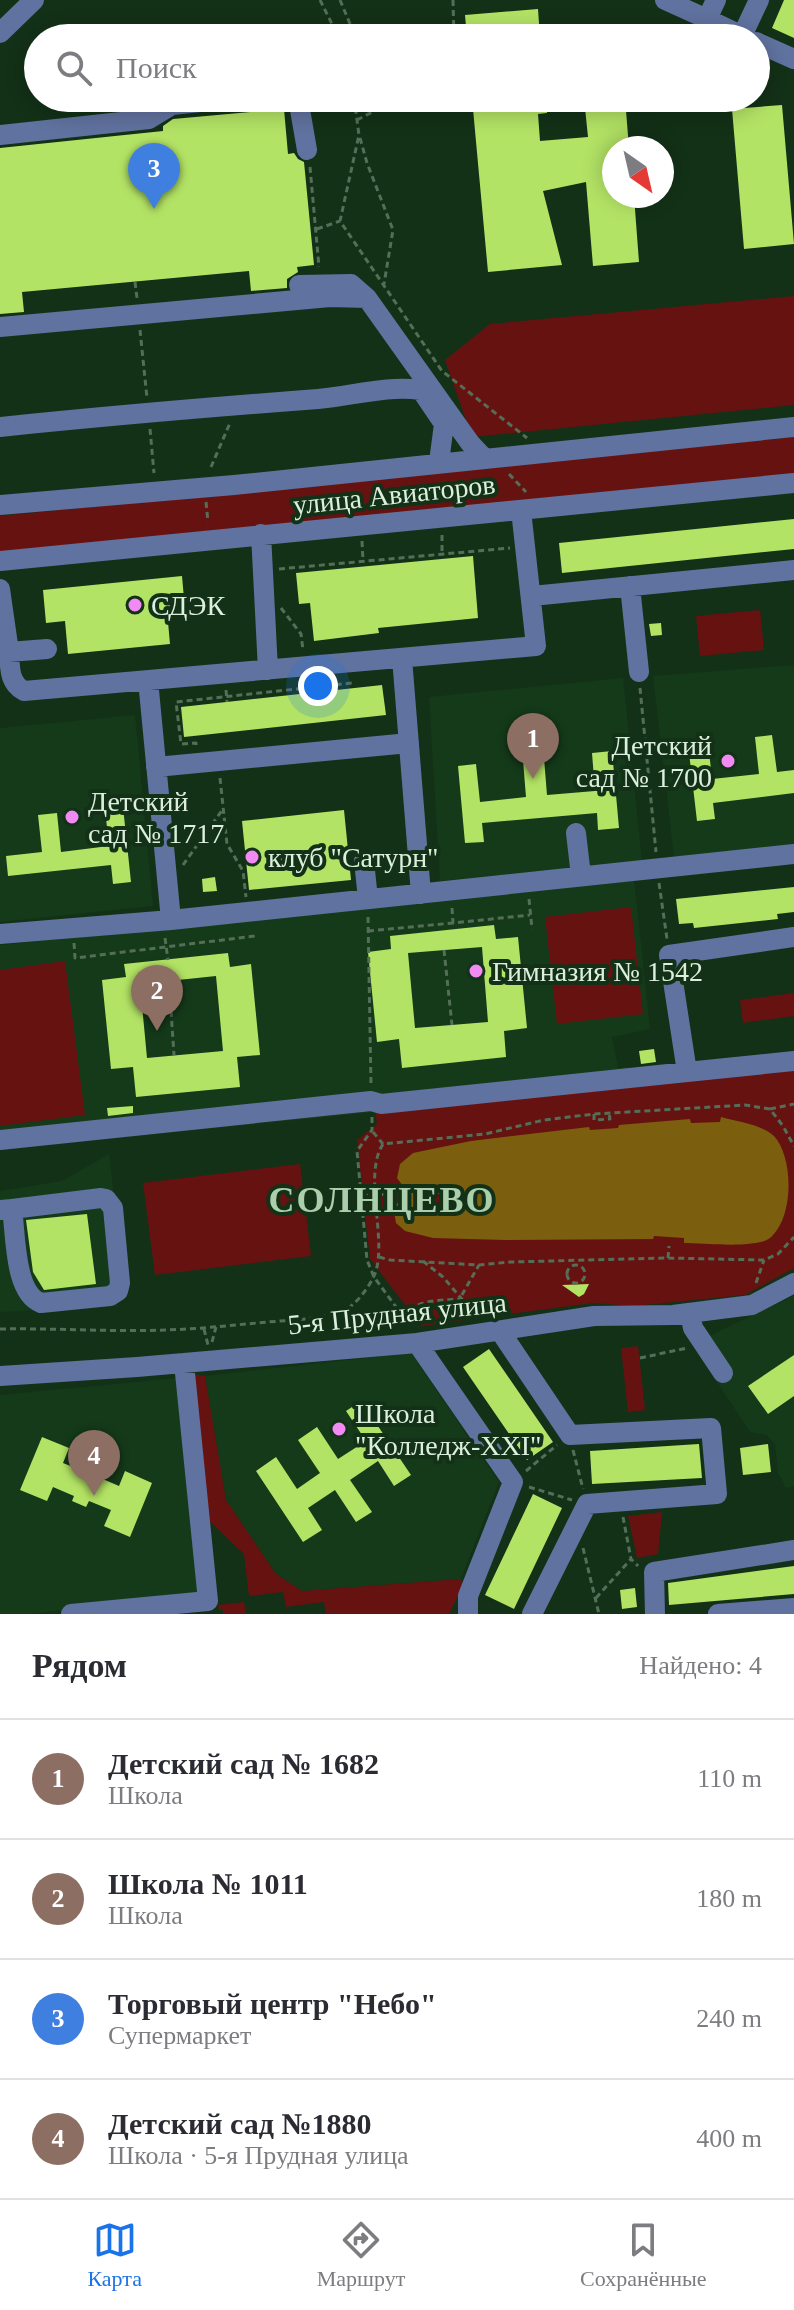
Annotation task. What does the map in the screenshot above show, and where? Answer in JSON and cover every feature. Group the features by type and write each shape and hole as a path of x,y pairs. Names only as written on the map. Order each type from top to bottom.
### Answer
{"street":[{"path":"0,33 34,0"},
{"path":"665,0 717,24"},
{"path":"707,19 716,0"},
{"path":"752,24 759,0"},
{"path":"770,49 794,59"},
{"path":"0,135 149,119 160,112"},
{"path":"300,112 307,150"},
{"path":"310,284 351,284 367,298 470,443 484,458"},
{"path":"0,327 330,297 367,298"},
{"path":"0,427 390,389 421,390 444,424 439,462"},
{"name":"улица Авиаторов","path":"0,505 234,485 794,427"},
{"name":"улица Авиаторов","path":"0,561 526,504 794,483"},
{"path":"0,589 4,653 12,681 24,691 536,646 526,504"},
{"path":"261,534 268,670"},
{"path":"532,596 794,570"},
{"path":"630,586 639,672"},
{"path":"4,653 47,649"},
{"path":"402,658 421,894"},
{"path":"148,680 171,920"},
{"path":"156,767 409,743"},
{"path":"576,833 581,876"},
{"path":"0,934 171,920 794,854"},
{"path":"364,861 368,899"},
{"path":"687,1072 669,955 794,937"},
{"path":"0,1140 687,1072 793,1068"},
{"path":"101,1198 110,1202 115,1227 118,1291 110,1296 41,1303 33,1300 21,1279 6,1210 101,1198"},
{"name":"5-я Прудная улица","path":"1,1379 419,1343 594,1316 690,1313 752,1305 794,1283"},
{"path":"690,1313 693,1328 723,1373"},
{"path":"505,1330 504,1337 570,1435 711,1428 717,1494 587,1504 532,1614"},
{"path":"419,1343 513,1482 468,1596 468,1614"},
{"path":"71,1614 208,1601 184,1363"},
{"path":"655,1614 654,1572 794,1550"},
{"path":"718,1614 794,1608"}],"path":[{"path":"320,0 332,24"},
{"path":"340,0 350,24"},
{"path":"453,0 454,24"},
{"path":"356,112 367,163 393,230 384,284"},
{"path":"357,120 372,112"},
{"path":"359,135 340,221 442,371 527,438"},
{"path":"310,284 315,229 311,173"},
{"path":"315,229 340,221"},
{"path":"135,282 154,473"},
{"path":"211,467 234,413"},
{"path":"504,468 526,504"},
{"path":"205,497 208,530"},
{"path":"441,531 442,554"},
{"path":"362,541 363,562"},
{"path":"270,570 514,547"},
{"path":"279,605 301,634 304,667"},
{"path":"639,672 669,955"},
{"path":"198,763 196,743 181,744 176,702 352,683"},
{"path":"219,761 227,844 243,871 247,905"},
{"path":"168,886 223,809"},
{"path":"527,882 532,929"},
{"path":"450,891 453,923"},
{"path":"368,899 372,1130 383,1144"},
{"path":"368,931 530,915"},
{"path":"442,924 442,930"},
{"path":"73,937 75,958 255,936"},
{"path":"444,950 452,1025"},
{"path":"169,981 174,1055"},
{"path":"383,1144 485,1134 544,1120 594,1114 705,1110 745,1105 770,1109 794,1104"},
{"path":"770,1109 794,1146"},
{"path":"372,1130 357,1151 367,1260 374,1277 419,1343"},
{"path":"0,1329 123,1331 216,1327 309,1318 347,1309 374,1277 379,1257 376,1194 378,1153 383,1144"},
{"path":"362,1196 387,1194"},
{"path":"379,1257 479,1265 668,1258 764,1260 778,1254 792,1243 794,1237"},
{"path":"668,1258 669,1246"},
{"path":"423,1261 443,1277 479,1319"},
{"path":"576,1263 582,1267 584,1277 575,1283 567,1278 567,1271 576,1263"},
{"path":"447,1323 479,1265"},
{"path":"403,1318 410,1307 420,1302 462,1298"},
{"path":"209,1354 216,1327"},
{"path":"640,1358 689,1348"},
{"path":"513,1482 570,1435 587,1504"},
{"path":"513,1482 587,1504"},
{"path":"622,1502 631,1559 654,1572"},
{"path":"574,1530 581,1542 599,1614"},
{"path":"596,1598 631,1559"}],"shaded area":[{"path":"794,296 794,405 472,437 445,360 490,324"},
{"path":"794,437 794,475 0,554 0,516"},
{"path":"760,610 764,650 700,656 696,616"},
{"name":"Детский сад № 1700","path":"794,665 794,846 674,857 653,676"},
{"path":"623,678 642,861 440,881 429,697"},
{"name":"Детский сад № 1717","path":"135,715 153,906 0,922 0,728"},
{"path":"634,878 650,1029 612,1037 618,1068 629,1067 631,1086 0,1150 0,945"},
{"path":"631,907 643,1014 557,1024 545,917"},
{"path":"65,961 85,1115 0,1126 0,970"},
{"path":"794,993 794,1016 743,1023 740,1000"},
{"path":"794,1067 794,1268 745,1295 634,1306 593,1303 421,1326 370,1259 357,1140 377,1124 375,1110"},
{"path":"721,1117 762,1129 774,1136 781,1146 788,1173 787,1203 778,1229 763,1241 741,1244 684,1243 684,1238 654,1236 653,1239 433,1238 405,1231 396,1223 393,1206 401,1201 403,1186 397,1178 400,1164 413,1153 471,1141 589,1127 590,1130 618,1128 619,1125 690,1119 691,1123 720,1122","holes":["438,1190 438,1194 468,1193 468,1201 434,1207 433,1191"]},
{"path":"109,1154 126,1294 116,1306 0,1312 0,1191 62,1181"},
{"path":"300,1164 311,1256 155,1275 143,1183"},
{"path":"794,1296 794,1486 786,1488 778,1473 775,1445 767,1435 750,1432 692,1344"},
{"path":"638,1346 645,1410 628,1412 621,1348"},
{"name":"Школа \"Колледж-XXI\"","path":"411,1353 499,1482 461,1579 302,1591 276,1574 226,1500 205,1376"},
{"path":"193,1374 205,1376 226,1500 276,1574 302,1591 461,1579 463,1586 449,1614 326,1614 324,1602 286,1607 283,1592 249,1596 244,1554 208,1520"},
{"path":"178,1378 198,1595 29,1614 0,1614 0,1395"},
{"path":"662,1512 658,1554 637,1558 628,1516"},
{"path":"244,1602 246,1614 223,1614 223,1610 219,1610 218,1605"}],"building":[{"path":"784,0 794,0 794,38 772,28"},
{"path":"538,9 539,24 466,24 465,15"},
{"path":"782,105 794,244 744,249 732,112 770,112 770,106"},
{"path":"284,112 288,154 294,153 304,162 314,265 297,267 298,272 287,279 287,288 251,291 249,271 22,292 24,312 0,314 0,148 163,131 163,126 173,119"},
{"path":"473,112 547,112 538,114 540,141 588,137 585,112 626,112 628,136 602,136 602,208 635,208 639,262 593,266 586,182 543,191 562,265 488,272"},
{"path":"794,519 794,549 562,573 559,543"},
{"path":"473,556 478,618 378,628 379,633 314,641 310,603 299,604 296,573"},
{"path":"182,576 185,610 167,611 170,644 68,654 65,621 46,623 43,590"},
{"path":"661,623 662,635 651,636 649,624"},
{"path":"382,685 386,715 184,737 181,707"},
{"path":"772,735 777,772 794,770 794,793 713,803 715,819 697,821 688,744 708,742 712,779 759,774 755,737"},
{"path":"612,751 619,828 598,830 597,813 482,823 484,842 465,843 458,766 476,764 480,802 526,797 523,760 544,758 547,795 595,791 592,753"},
{"path":"123,807 131,882 113,884 111,865 8,876 6,856 42,852 38,815 57,813 61,852 109,846 105,809"},
{"path":"344,810 351,880 249,890 242,821"},
{"path":"215,877 217,891 203,892 202,879"},
{"path":"794,887 794,912 777,914 778,919 694,928 693,923 679,924 676,899"},
{"path":"494,925 496,939 518,937 527,1028 504,1031 506,1057 402,1068 399,1039 377,1042 368,952 391,949 390,936","holes":["482,947 488,1022 415,1028 408,953"]},
{"path":"228,953 230,967 251,964 260,1055 237,1057 240,1087 136,1097 133,1067 111,1069 102,980 126,977 124,964","holes":["216,976 223,1051 147,1058 140,984"]},
{"path":"654,1049 656,1062 641,1064 639,1051"},
{"path":"133,1106 133,1113 108,1116 107,1108"},
{"path":"87,1214 96,1284 44,1290 33,1272 26,1220"},
{"path":"589,1284 579,1297 562,1285"},
{"path":"489,1349 553,1442 527,1460 463,1367"},
{"path":"794,1355 794,1396 768,1414 748,1386"},
{"path":"361,1401 411,1475 394,1486 378,1461 350,1480 372,1512 356,1522 335,1490 308,1508 322,1530 303,1542 256,1471 276,1457 297,1489 320,1473 298,1440 317,1427 338,1459 366,1441 346,1411"},
{"path":"42,1437 69,1448 63,1463 83,1471 85,1466 100,1473 98,1477 119,1486 125,1471 152,1483 130,1537 104,1526 111,1510 89,1501 86,1507 72,1501 74,1496 53,1487 47,1501 20,1490"},
{"path":"699,1444 702,1478 592,1484 590,1451"},
{"path":"768,1444 771,1472 743,1475 740,1448"},
{"path":"533,1494 562,1508 514,1609 485,1595"},
{"path":"794,1566 794,1594 669,1605 668,1583"},
{"path":"635,1588 637,1607 622,1609 620,1590"}],"place":[{"name":"Торговый центр \"Небо\"","path":"154,209"},
{"name":"СДЭК","path":"135,605"},
{"name":"Детский сад № 1700","path":"728,761"},
{"name":"Детский сад № 1682","path":"533,779"},
{"name":"Детский сад № 1717","path":"72,817"},
{"name":"клуб \"Сатурн\"","path":"252,857"},
{"name":"Гимназия № 1542","path":"476,971"},
{"name":"Школа № 1011","path":"157,1031"},
{"name":"Школа \"Колледж-XXI\"","path":"339,1429"},
{"name":"Детский сад №1880","path":"94,1496"}],"district":[{"name":"СОЛНЦЕВО","path":"382,1199"}]}
